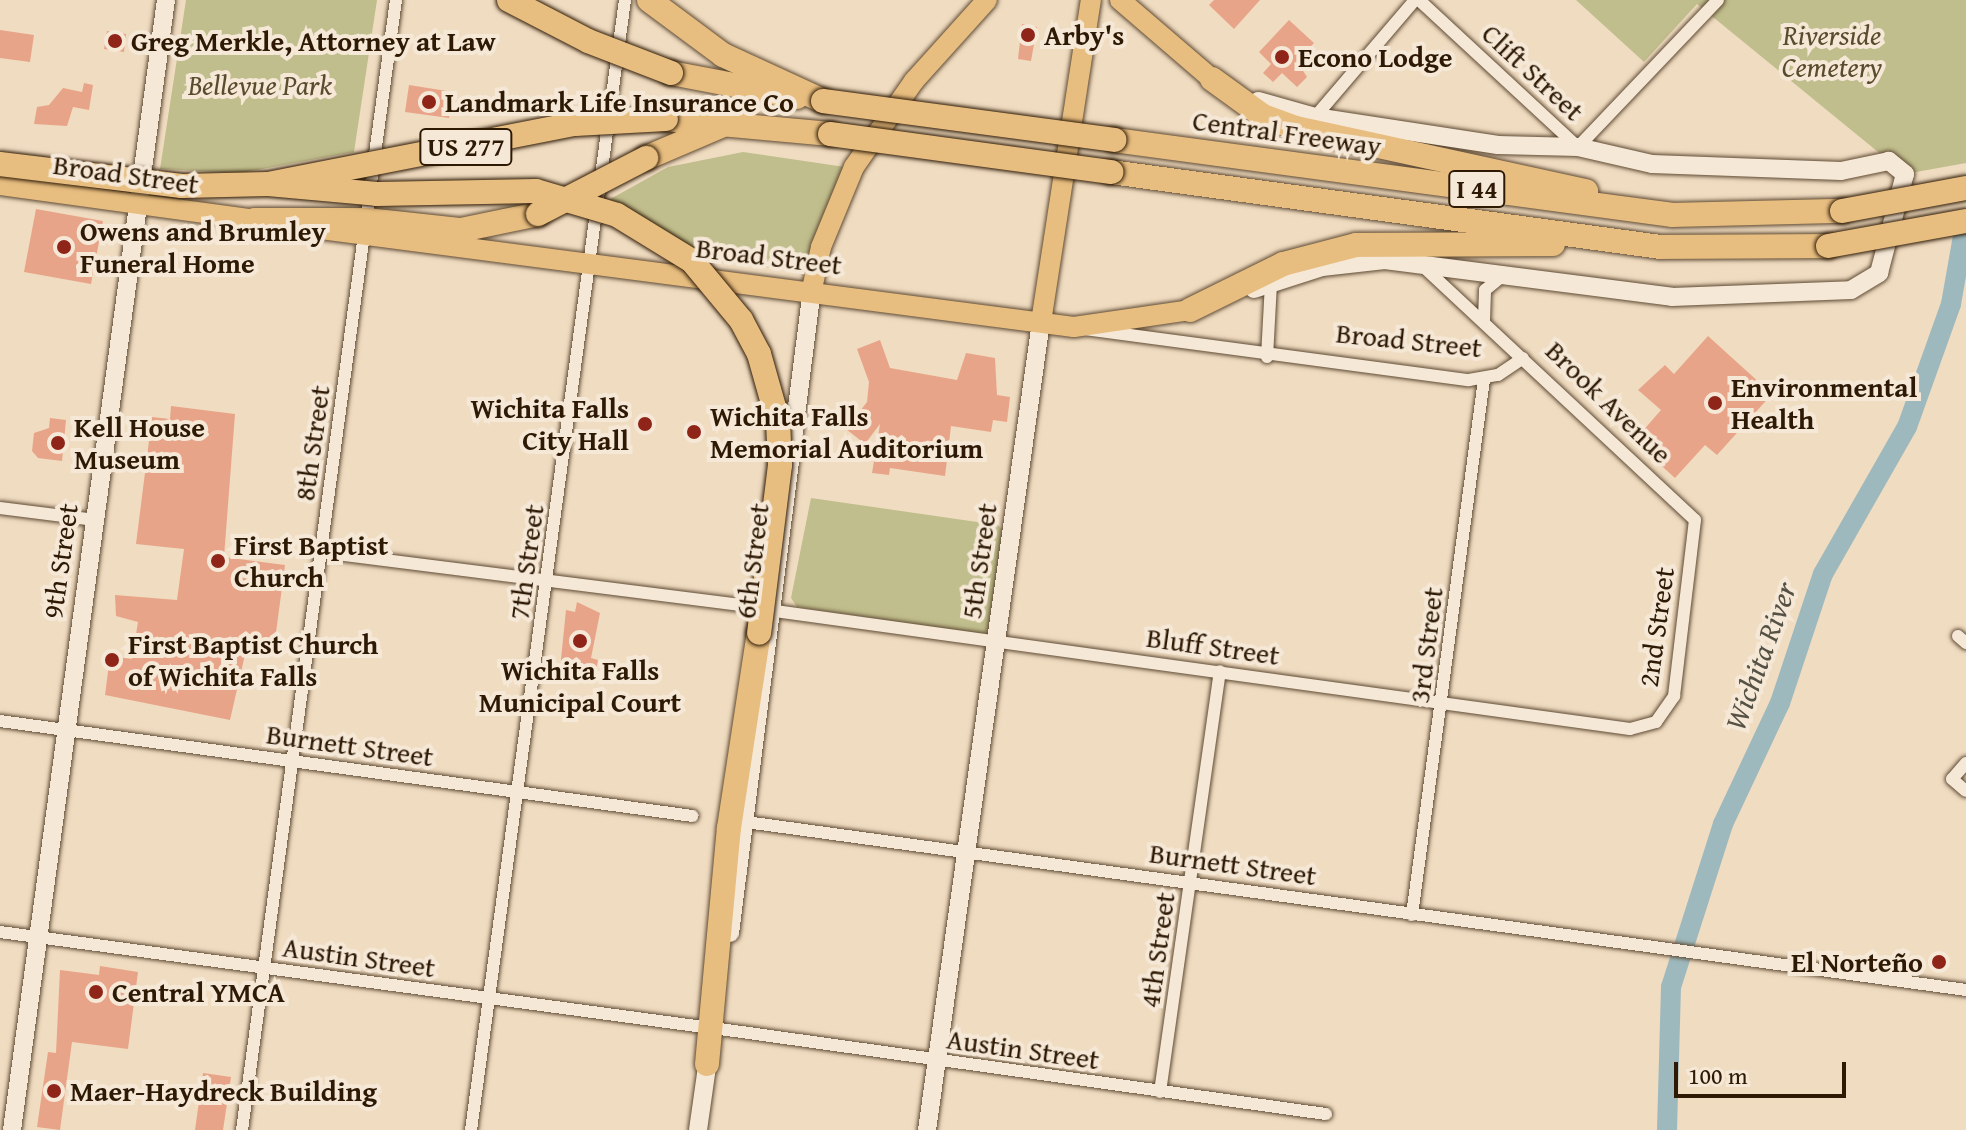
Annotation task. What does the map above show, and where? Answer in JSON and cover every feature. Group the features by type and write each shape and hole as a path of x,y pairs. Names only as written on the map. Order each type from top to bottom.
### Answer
{"highway":[{"name":"Central Freeway","path":"509,0 588,41 671,73 823,101 1673,215 1842,211 1966,188"},
{"path":"649,0 723,55 823,101"},
{"path":"1212,79 1263,116 1296,128 1497,167 1673,215"},
{"name":"US 277","path":"0,164 182,186 268,184 575,124 666,119 733,121"},
{"path":"254,220 461,230 538,214 646,158 733,121"},
{"name":"I 44","path":"733,121 1608,241 1723,250 1828,246 1966,221"},
{"path":"268,184 377,194 500,188 554,194 617,215 692,261 741,320 759,354 778,421 780,465 759,633 729,828 707,1064"},
{"path":"1190,310 1283,264 1356,245 1468,249 1608,241"}],"main road":[{"name":"9th Street","path":"12,1130 166,0"},
{"name":"6th Street","path":"712,1028 746,822 775,611 812,289 821,247 854,167 914,81 987,0"},
{"name":"5th Street","path":"927,1130 1041,322 1091,0"},
{"path":"1120,0 1148,19"},
{"path":"1130,0 1212,79"},
{"name":"Central Freeway","path":"1190,310 1271,282 1358,260 1420,263 1672,297 1851,290 1879,273 1905,174 1889,161 1841,171 1652,164 1578,147 1498,145 1315,117 1271,107 1212,79"},
{"name":"Broad Street","path":"0,185 254,220"},
{"name":"Broad Street","path":"366,227 594,262 812,289 1074,327"},
{"path":"1074,327 1190,310"},
{"path":"698,1130 707,1064"}],"street":[{"name":"8th Street","path":"242,1130 396,0"},
{"name":"7th Street","path":"471,1130 516,792 594,262 625,0"},
{"path":"1315,117 1417,0"},
{"name":"Clift Street","path":"1417,0 1578,147"},
{"path":"1578,147 1718,0"},
{"name":"Brook Avenue","path":"1420,263 1695,520"},
{"path":"1485,323 1485,290 1505,274"},
{"path":"1267,357 1271,282"},
{"name":"Broad Street","path":"1074,327 1267,357 1484,380 1523,358"},
{"name":"3rd Street","path":"1412,915 1443,704 1484,380"},
{"path":"0,508 95,520"},
{"name":"2nd Street","path":"1644,728 1667,712 1674,696 1695,520"},
{"path":"321,552 743,605"},
{"name":"Bluff Street","path":"775,611 1443,704 1644,728"},
{"name":"4th Street","path":"1160,1092 1220,671"},
{"name":"Burnett Street","path":"0,721 693,816"},
{"path":"1966,763 1952,779 1966,791"},
{"name":"Burnett Street","path":"746,822 1191,882 1712,958 1966,990"},
{"name":"Austin Street","path":"0,932 1326,1114"}],"green space":[{"name":"Bellevue Park","path":"186,0 377,0 354,152 240,173 160,169"},
{"name":"Riverside Cemetery","path":"1576,0 1966,0 1966,163 1905,174 1697,4 1644,62"},
{"path":"743,152 845,167 804,271 696,260 605,202 668,167"},
{"path":"811,498 998,525 1003,530 989,629 983,634 797,607 791,598"}],"building":[{"name":"Econo Lodge","path":"1214,0 1260,0 1234,29 1209,5"},
{"name":"Econo Lodge","path":"1289,20 1314,43 1297,61 1307,77 1297,87 1282,73 1273,82 1263,73 1271,64 1259,52"},
{"name":"Arby's","path":"1022,24 1037,27 1031,61 1018,59"},
{"path":"0,30 34,35 30,62 0,58"},
{"name":"Greg Merkle, Attorney at Law","path":"107,31 126,34 124,52 104,49"},
{"path":"84,83 93,85 89,110 73,107 67,126 34,124 37,107 49,105 63,88 82,92"},
{"name":"Landmark Life Insurance Co","path":"409,85 453,92 449,118 405,112"},
{"name":"Owens and Brumley Funeral Home","path":"36,209 103,221 91,284 24,272"},
{"name":"Environmental Health","path":"1708,336 1772,394 1717,455 1705,445 1675,478 1634,441 1661,410 1638,390 1665,365 1674,374"},
{"path":"880,340 890,368 957,380 966,353 995,358 997,395 1010,397 1007,422 993,420 991,432 951,426 945,476 890,468 889,475 872,473 880,424 865,444 846,429 867,402 869,382 857,349"},
{"name":"First Baptist Church","path":"171,406 235,414 224,557 285,565 275,640 267,638 265,648 247,646 230,720 105,695 110,656 132,659 138,622 116,616 115,595 177,600 184,549 136,544 152,417 170,419"},
{"path":"50,418 66,420 62,461 38,458 32,451 34,433 49,428"},
{"name":"Wichita Falls Municipal Court","path":"577,602 600,613 591,658 598,660 595,676 560,669 566,610 575,612"},
{"name":"Central YMCA","path":"100,966 138,972 128,1049 72,1042 60,1130 37,1127 48,1052 56,1053 60,970 99,975"},
{"path":"203,1073 231,1077 223,1130 195,1130"}],"waterway":[{"name":"Wichita River","path":"1667,1130 1671,987 1723,824 1780,703 1823,574 1907,427 1951,304 1966,219"}],"place":[{"name":"Arby's","path":"1028,35"},
{"name":"Greg Merkle, Attorney at Law","path":"115,41"},
{"name":"Econo Lodge","path":"1282,57"},
{"name":"Landmark Life Insurance Co","path":"429,102"},
{"name":"Owens and Brumley Funeral Home","path":"64,247"},
{"name":"Environmental Health","path":"1715,403"},
{"name":"Wichita Falls City Hall","path":"645,424"},
{"name":"Wichita Falls Memorial Auditorium","path":"694,432"},
{"name":"Kell House Museum","path":"58,443"},
{"name":"First Baptist Church","path":"218,561"},
{"name":"Wichita Falls Municipal Court","path":"580,641"},
{"name":"First Baptist Church of Wichita Falls","path":"112,660"},
{"name":"El Norteño","path":"1939,962"},
{"name":"Central YMCA","path":"96,992"},
{"name":"Maer-Haydreck Building","path":"54,1091"}]}
